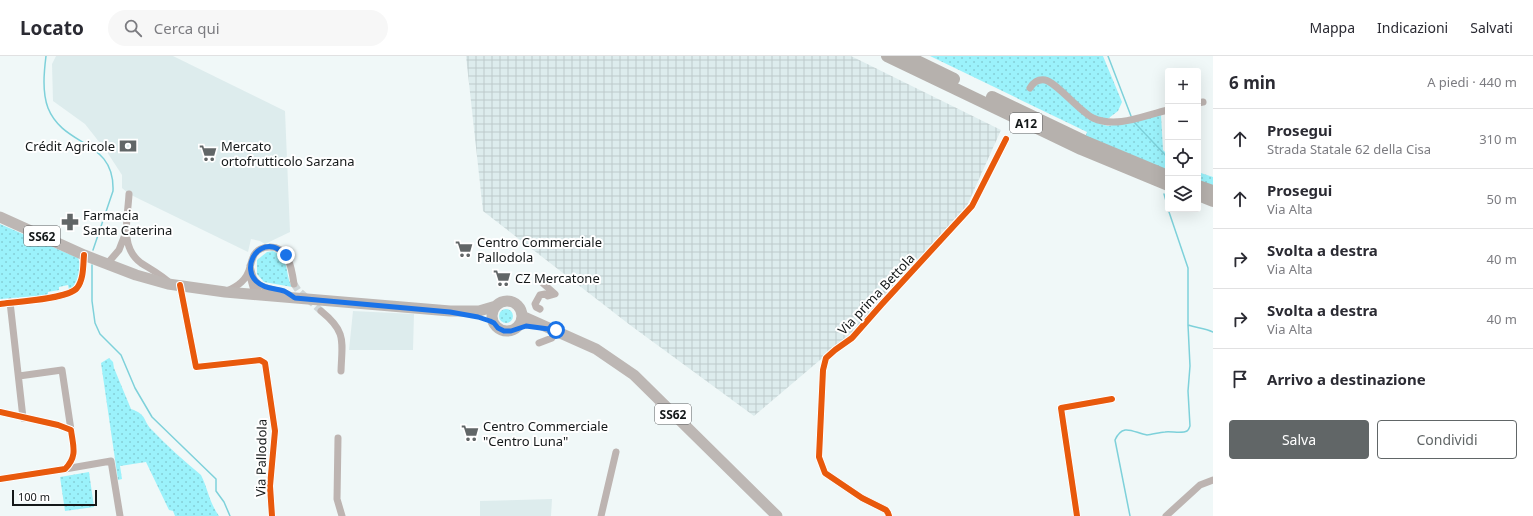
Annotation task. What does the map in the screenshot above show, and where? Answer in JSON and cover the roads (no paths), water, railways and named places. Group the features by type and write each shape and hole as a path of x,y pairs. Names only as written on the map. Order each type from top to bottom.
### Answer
{"highway":[{"name":"A12","path":"887,56 1081,149 1165,184"},
{"name":"A12","path":"907,56 1084,141 1165,175"},
{"path":"1201,187 1213,191"},
{"path":"1201,196 1213,200"}],"main road":[{"name":"SS62","path":"0,217 107,264 136,275 176,285 263,296 450,312 478,317 494,323 498,328 504,331 534,326 556,330"},
{"name":"SS62","path":"450,312 479,311 496,306 503,301 512,301 520,308 522,316 596,349 634,375 777,516"},
{"path":"494,323 492,316 496,306"},
{"path":"516,328 520,323 522,316"}],"street":[{"path":"1030,88 1033,83 1040,80 1046,80 1080,109 1092,117 1102,121 1112,122 1127,120 1165,111"},
{"name":"Via prima Bettola","path":"889,516 886,510 862,498 825,473 819,457 823,370 826,358 852,338 972,206 1006,139"},
{"path":"129,194 126,232 132,254 141,263 176,285"},
{"path":"107,264 119,250 126,232"},
{"path":"225,292 246,278 254,255 259,250 266,247 274,247 286,255 291,264 294,284"},
{"path":"0,304 67,295 78,287 82,278 84,255"},
{"path":"250,266 251,282 256,291 263,296"},
{"path":"250,266 254,279 262,286 285,292 295,298"},
{"path":"538,279 555,294 548,296 545,294 540,295 535,304 536,307 540,309"},
{"name":"Via Pallodola","path":"176,285 196,367 260,360 265,363 275,431 270,486 272,516"},
{"path":"10,302 23,418"},
{"path":"321,311 336,324 342,337 341,371"},
{"path":"539,343 552,338 556,330"},
{"path":"19,376 62,370 74,457 71,464 65,469"},
{"path":"1077,516 1061,408 1112,399"},
{"path":"0,412 23,418 58,424 71,430"},
{"path":"338,438 337,499 342,516"},
{"path":"601,516 616,452"},
{"path":"0,479 111,461 120,516"},
{"path":"1166,516 1200,485 1213,480"}],"waterway":[{"path":"46,56 44,89 48,108 55,121 65,131 98,152 106,162 111,174 113,191 93,250"},
{"path":"1108,56 1131,116"},
{"path":"1134,122 1165,155"},
{"path":"1169,212 1188,268 1188,325 1213,332"},
{"path":"92,265 92,301 95,323 100,334 121,355 135,388 152,417 216,479 216,491 224,502 230,516"},
{"path":"1130,516 1115,440 1118,435 1125,430 1147,435 1189,430 1188,391 1190,366 1188,325"}],"tunnel":[{"path":"294,284 298,290 321,311"}],"place":[{"name":"Crédit Agricole","path":"128,146"},
{"name":"Mercato ortofrutticolo Sarzana","path":"208,153"},
{"name":"Farmacia Santa Caterina","path":"70,222"},
{"name":"Centro Commerciale Pallodola","path":"464,249"},
{"name":"CZ Mercatone","path":"502,278"},
{"name":"Centro Commerciale \"Centro Luna\"","path":"470,433"}]}
